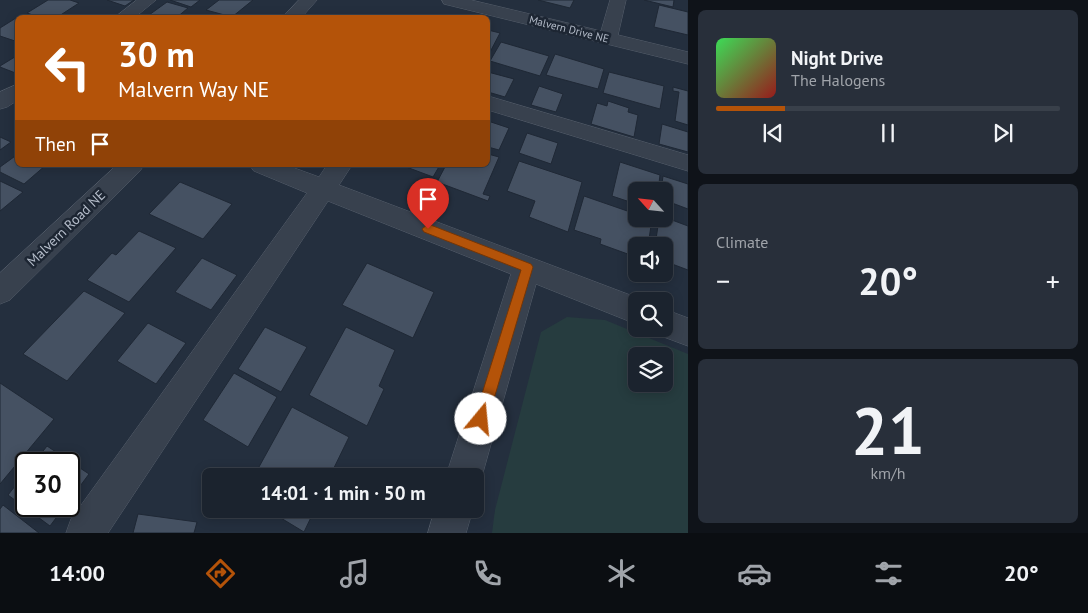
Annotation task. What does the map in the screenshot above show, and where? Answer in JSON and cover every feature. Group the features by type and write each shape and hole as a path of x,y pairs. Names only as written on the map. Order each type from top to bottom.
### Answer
{"street":[{"path":"126,15 148,0"},
{"path":"293,15 309,0"},
{"name":"Malvern Drive NE","path":"450,0 688,58"},
{"path":"608,38 618,0"},
{"path":"0,102 15,92"},
{"path":"490,104 688,163"},
{"name":"Malvern Road NE","path":"0,291 130,167"},
{"path":"274,167 332,177 527,267 628,309"},
{"path":"85,533 332,177"},
{"path":"466,468 527,267"},
{"path":"673,326 688,332"},
{"path":"447,533 451,518"}],"green space":[{"path":"567,317 605,320 628,329 628,337 646,337 671,347 628,347 628,392 673,392 673,348 688,354 688,533 492,533 495,510 541,332"}],"building":[{"path":"48,0 70,0 79,3 61,15 33,15 27,13"},
{"path":"107,0 134,0 125,6"},
{"path":"170,0 200,0 191,7"},
{"path":"219,0 253,0 234,15 225,15 206,10"},
{"path":"538,0 574,0 570,8"},
{"path":"644,0 674,0 673,7"},
{"path":"167,2 188,8 180,15 149,15"},
{"path":"659,5 688,12 688,35 654,27"},
{"path":"15,19 15,41 0,36 0,28"},
{"path":"490,30 500,33 490,52"},
{"path":"501,42 549,56 540,76 490,61"},
{"path":"555,54 604,69 598,89 546,75"},
{"path":"15,57 15,73 0,66"},
{"path":"609,72 664,86 660,109 603,93"},
{"path":"490,73 514,79 505,97 490,93"},
{"path":"539,86 563,94 556,112 531,105"},
{"path":"673,87 688,91 688,125 675,121 679,92 673,91"},
{"path":"608,101 629,108 628,112 638,115 634,137 591,124 597,103 607,106"},
{"path":"490,122 509,128 499,150 490,148"},
{"path":"662,124 688,132 688,152 659,144"},
{"path":"527,133 558,143 551,164 519,153"},
{"path":"0,137 11,142 0,150"},
{"path":"490,155 499,157 483,194 490,196 488,201 437,182 445,167 490,167"},
{"path":"15,156 15,167 44,167 24,184 0,172 0,167"},
{"path":"519,161 582,182 568,232 529,217 535,201 507,191"},
{"path":"620,162 660,175 659,182 628,182 628,201 612,196"},
{"path":"406,167 439,167 433,177"},
{"path":"663,176 688,184 688,209 673,203 673,182 662,182"},
{"path":"0,181 23,192 0,211"},
{"path":"180,182 232,204 203,239 149,214"},
{"path":"584,196 628,211 628,228 651,228 649,237 628,237 628,254 600,244 601,239 574,230"},
{"path":"673,220 688,226 688,270 673,264 673,237 656,237 658,228 672,228"},
{"path":"139,231 176,248 129,302 87,280 112,253 116,255"},
{"path":"202,258 237,275 211,310 175,292"},
{"path":"367,263 434,292 413,338 342,305"},
{"path":"84,291 125,313 67,381 23,354"},
{"path":"148,323 186,343 156,384 117,361"},
{"path":"265,327 307,347 281,392 238,369"},
{"path":"346,327 395,350 379,386 384,389 367,426 309,395"},
{"path":"234,373 277,397 248,447 203,420"},
{"path":"0,383 54,419 27,452 15,452 15,466 0,484"},
{"path":"292,407 349,437 334,468 258,468"},
{"path":"47,446 56,452 42,452"},
{"path":"80,468 89,474 80,486"},
{"path":"15,486 15,500 8,495"},
{"path":"3,505 15,514 15,517 18,517 39,533 0,533 0,509"},
{"path":"138,514 197,522 194,533 133,533"},
{"path":"38,517 57,517 50,526"},
{"path":"281,518 311,518 304,532"}],"route":[{"path":"428,229 527,267 481,419"}]}
